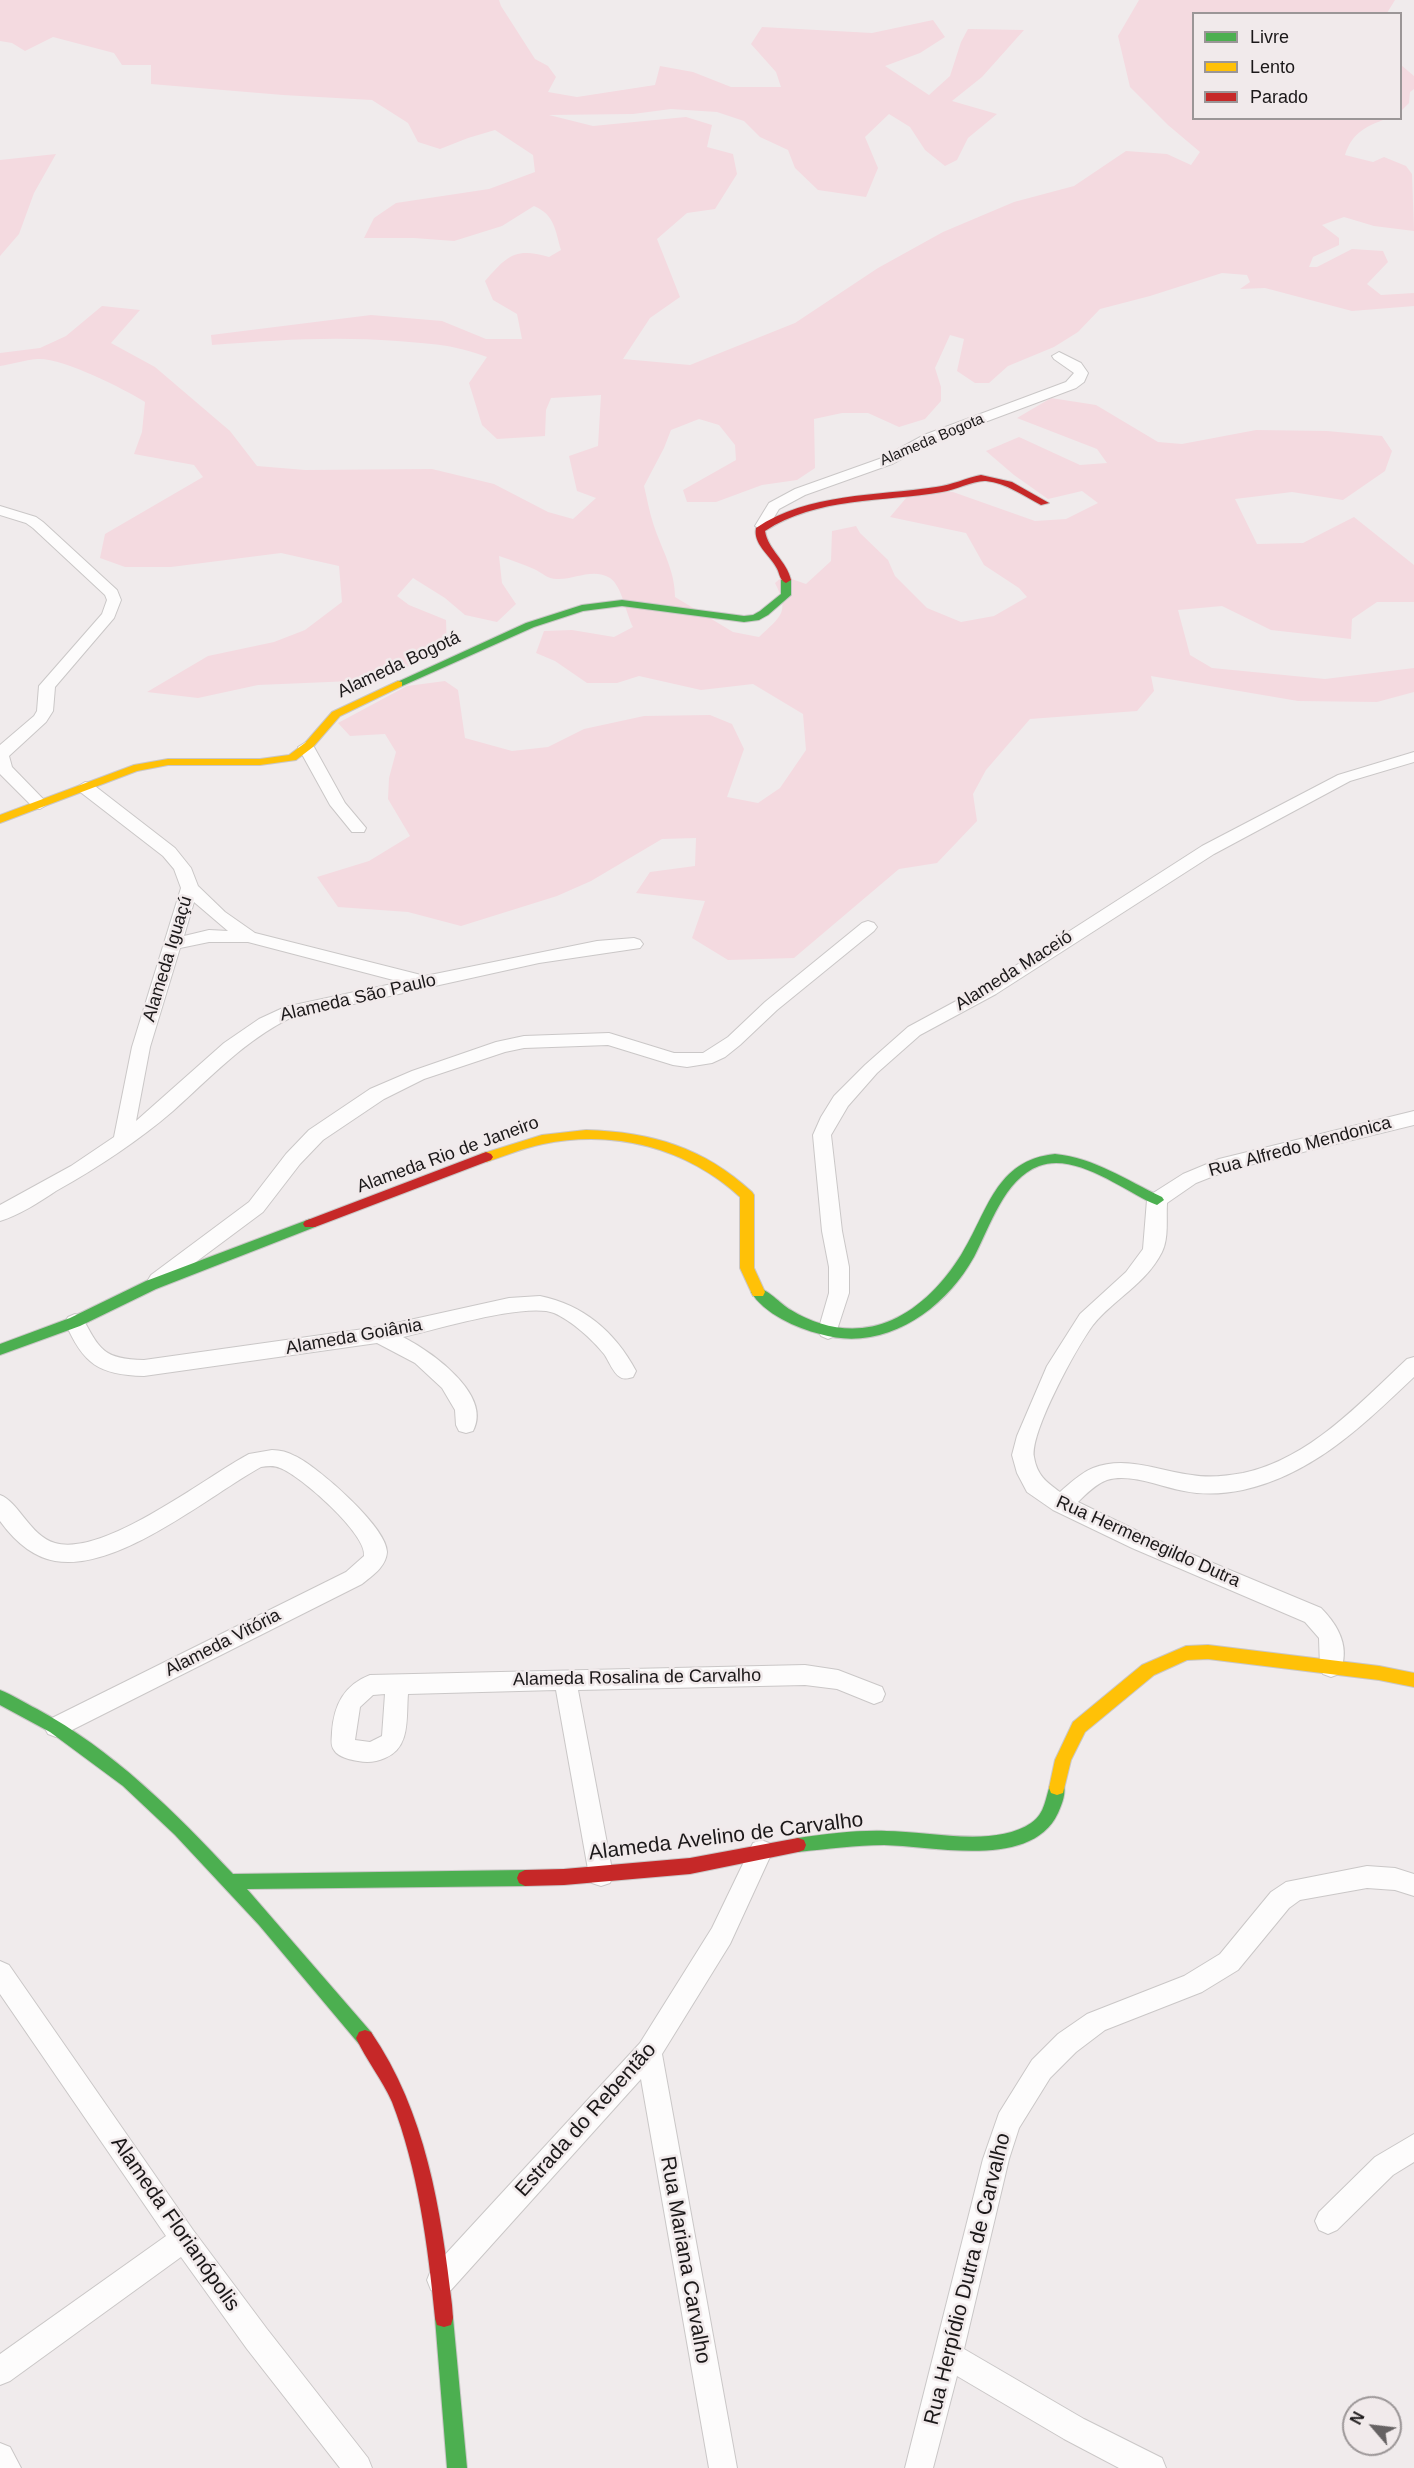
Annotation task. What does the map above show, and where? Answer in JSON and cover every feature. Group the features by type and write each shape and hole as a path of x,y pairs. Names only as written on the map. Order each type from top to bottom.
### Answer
{"street":[{"name":"Alameda Bogota","path":"762,526 774,506 800,492 886,460 914,445 958,427 1071,385 1079,379 1081,373 1076,366 1059,356"},
{"path":"762,526 776,517 819,507 958,486 981,478 992,480 1044,503"},
{"path":"0,510 31,520 38,525 112,593 114,600 109,615 47,686 45,711 40,719 6,748 1,756 4,769 40,804"},
{"name":"Alameda Bogotá","path":"0,819 150,764 190,760 270,762 292,758 306,747 328,721 351,705 530,625 582,608 622,603 729,618 755,618 775,605 787,593 783,567 761,540 762,526"},
{"path":"306,747 338,805 358,828"},
{"name":"Alameda Maceió","path":"828,1332 839,1293 839,1268 832,1231 822,1135 841,1101 871,1070 914,1031 990,990 1208,850 1344,778 1414,757"},
{"name":"Alameda Iguaçú","path":"86,787 169,852 183,869 190,888 141,1047 123,1140"},
{"path":"190,888 219,916 249,937"},
{"path":"151,1285 256,1207 293,1159 316,1135 377,1094 439,1068 502,1046 524,1042 609,1039 673,1059 687,1061 706,1059 719,1053 734,1041 771,1006 868,927"},
{"path":"173,944 209,936 249,937 427,982"},
{"name":"Alameda São Paulo","path":"0,1214 69,1176 123,1140 164,1108 230,1046 268,1020 311,1006 354,999 539,957 597,947 634,944"},
{"name":"Rua Alfredo Mendonica","path":"1157,1200 1168,1190 1197,1175 1227,1164 1414,1118"},
{"name":"Alameda Rio de Janeiro","path":"0,1350 75,1322 151,1285 519,1144 567,1134 619,1135 688,1154 710,1163 737,1183 747,1195 746,1269 749,1280 758,1293 771,1304 800,1321 828,1332 849,1335 879,1331 897,1324 933,1299 965,1260 1014,1175 1033,1162 1053,1158 1079,1162 1134,1191 1157,1200"},
{"name":"Rua Hermenegildo Dutra","path":"1157,1200 1153,1250 1133,1277 1087,1319 1067,1348 1027,1436 1023,1455 1028,1473 1035,1486 1060,1504 1140,1542 1313,1615 1329,1632 1334,1644 1331,1667"},
{"name":"Alameda Goiânia","path":"75,1322 90,1352 101,1361 125,1368 144,1368 378,1335 509,1306 529,1303 547,1304 574,1315 600,1335 626,1371"},
{"path":"378,1335 412,1350 450,1383 465,1406 468,1414 466,1425"},
{"path":"1060,1504 1099,1474 1108,1472 1122,1470 1182,1482 1218,1484 1251,1479 1294,1465 1331,1439 1414,1365"},
{"name":"Alameda Vitória","path":"0,1504 26,1536 37,1544 52,1551 76,1554 134,1533 256,1460 279,1459 296,1466 317,1481 364,1529 375,1548 374,1561 354,1578 56,1727"},
{"name":"Alameda Avelino de Carvalho","path":"231,1882 601,1875 690,1866 761,1851 848,1838 889,1838 968,1844 1015,1839 1038,1828 1052,1810 1063,1760 1079,1727 1148,1670 1186,1653 1208,1652 1414,1680"},
{"name":"Alameda Rosalina de Carvalho","path":"397,1684 805,1675 838,1680 874,1694"},
{"path":"565,1679 601,1875"},
{"path":"0,1697 56,1727 129,1781 181,1830 231,1882 354,2023 382,2061 401,2102 418,2152 441,2280 457,2468"},
{"name":"Estrada do Rebentão","path":"441,2280 649,2052 721,1936 761,1851"},
{"name":"Rua Herpídio Dutra de Carvalho","path":"919,2468 999,2150 1008,2122 1041,2069 1067,2043 1096,2022 1193,1984 1228,1962 1280,1900 1295,1890 1367,1877 1395,1879 1414,1885"},
{"name":"Alameda Florianópolis","path":"0,1973 184,2239 257,2339 358,2468"},
{"name":"Rua Mariana Carvalho","path":"649,2052 723,2468"},
{"path":"1328,2221 1384,2166 1414,2147"},
{"path":"0,2371 184,2239"},
{"path":"949,2355 1004,2386 1048,2415 1152,2468"},
{"path":"0,2457 7,2468"}],"shaded area":[{"path":"0,0 499,0 535,59 548,66 556,77 548,92 577,97 655,85 660,66 693,72 731,87 781,87 776,72 751,44 762,27 872,33 933,20 945,37 920,53 885,66 929,95 950,76 961,42 968,29 1024,30 982,77 952,101 997,114 968,138 957,160 945,166 925,150 910,127 889,114 865,137 878,168 866,197 818,190 795,168 788,150 760,137 744,121 717,112 671,109 633,114 549,115 593,126 686,117 712,125 707,147 733,154 737,174 715,209 687,213 657,239 680,297 650,318 623,359 690,365 795,323 878,268 943,232 1014,202 1074,186 1126,151 1167,154 1191,165 1200,152 1168,125 1130,87 1118,36 1139,0 1395,0 1388,12 1192,12 1192,120 1383,120 1361,131 1348,147 1345,155 1373,162 1384,157 1406,166 1412,174 1414,231 1374,226 1344,217 1322,225 1339,238 1339,245 1313,257 1309,267 1317,267 1352,249 1383,251 1388,262 1367,284 1381,295 1414,293 1414,306 1352,311 1265,288 1240,289 1250,282 1247,275 1222,273 1100,309 1078,332 1054,347 1008,366 989,383 975,383 957,371 964,339 950,335 935,368 941,387 941,401 925,419 899,427 868,413 842,413 814,419 815,468 797,480 762,485 716,502 687,502 683,490 736,460 735,445 719,425 699,419 671,430 644,486 653,523 673,577 675,597 733,632 759,637 778,619 781,613 782,601 775,583 783,576 806,584 831,561 832,531 856,526 860,533 888,560 895,576 927,608 961,622 994,616 1027,597 1019,588 984,565 966,533 890,517 912,491 953,492 1035,521 1066,519 1098,503 1082,491 1048,499 1014,475 986,451 1019,437 1080,465 1107,463 1097,449 1017,418 1051,398 1096,405 1158,442 1182,444 1256,430 1327,431 1382,436 1392,451 1385,471 1343,500 1292,492 1235,499 1257,544 1303,543 1354,517 1414,565 1414,602 1377,602 1352,619 1351,639 1271,630 1222,606 1178,610 1190,655 1212,668 1325,679 1414,668 1414,692 1377,702 1298,701 1151,676 1154,691 1137,711 1030,719 986,770 973,794 977,821 937,863 899,869 794,958 728,960 692,938 705,901 636,893 650,872 695,866 696,838 662,839 591,881 557,896 461,926 408,912 338,907 317,877 369,861 410,836 388,799 389,778 396,752 385,734 350,736 338,723 407,686 445,681 458,690 465,738 512,751 548,747 584,729 644,716 710,715 732,724 744,749 727,797 758,803 780,788 806,750 803,714 753,684 701,690 639,676 617,683 587,683 555,661 536,653 544,631 572,630 614,637 633,627 618,587 610,578 597,574 555,579 499,556 502,583 516,604 497,622 465,615 445,598 413,578 397,596 409,605 446,620 447,650 376,680 258,685 198,698 147,692 208,656 274,642 305,630 342,602 339,566 281,553 171,567 125,567 100,558 105,534 203,477 194,465 134,454 142,432 145,402 107,382 61,363 37,359 0,366 0,353 40,348 66,336 102,306 140,310 111,343 155,367 230,431 257,466 305,470 432,469 494,484 548,512 573,519 596,498 577,491 569,456 598,446 601,395 551,398 546,410 545,436 497,439 482,425 469,383 487,357 475,353 432,344 350,339 282,340 212,345 211,335 371,315 442,321 486,339 522,339 517,314 493,300 485,281 512,256 528,253 549,257 561,250 553,224 541,210 534,206 502,226 454,241 364,238 374,218 396,203 489,189 535,172 533,155 495,130 440,149 418,142 408,123 372,100 151,84 151,65 122,65 114,53 53,37 25,51 12,43 0,41"},
{"path":"1402,66 1414,76 1414,89 1410,92 1409,103 1402,110"},
{"path":"56,154 34,193 19,234 0,256 0,160"}],"traffic: fast":[{"path":"398,684 530,625 582,608 622,603 744,619 755,618 786,595 786,580"},
{"path":"758,1292 786,1314 808,1325 831,1332 862,1334 898,1323 915,1314 930,1302 957,1273 1005,1187 1015,1175 1039,1160 1055,1158 1085,1164 1157,1200"},
{"path":"0,1350 75,1322 151,1285 310,1224"},
{"path":"0,1697 56,1727 129,1781 181,1830 265,1920 365,2038"},
{"path":"798,1845 874,1838 964,1843 1005,1841 1023,1836 1038,1828 1046,1820 1057,1788"},
{"path":"232,1882 525,1878"},
{"path":"444,2318 457,2468"}],"traffic: slow":[{"path":"0,819 134,768 168,762 260,762 292,758 309,745 336,714 398,684"},
{"path":"486,1157 542,1139 586,1134 636,1138 685,1153 708,1164 729,1178 747,1195 747,1268 758,1292"},
{"path":"1057,1788 1063,1760 1079,1727 1148,1670 1186,1653 1208,1652 1379,1673 1414,1680"}],"traffic: jam":[{"path":"786,580 781,566 764,544 760,530 776,519 798,511 852,500 955,487 981,478 1008,484 1044,503"},
{"path":"310,1224 486,1157"},
{"path":"525,1878 564,1877 690,1866 798,1845"},
{"path":"365,2038 390,2078 414,2144 425,2190 444,2318"}]}
